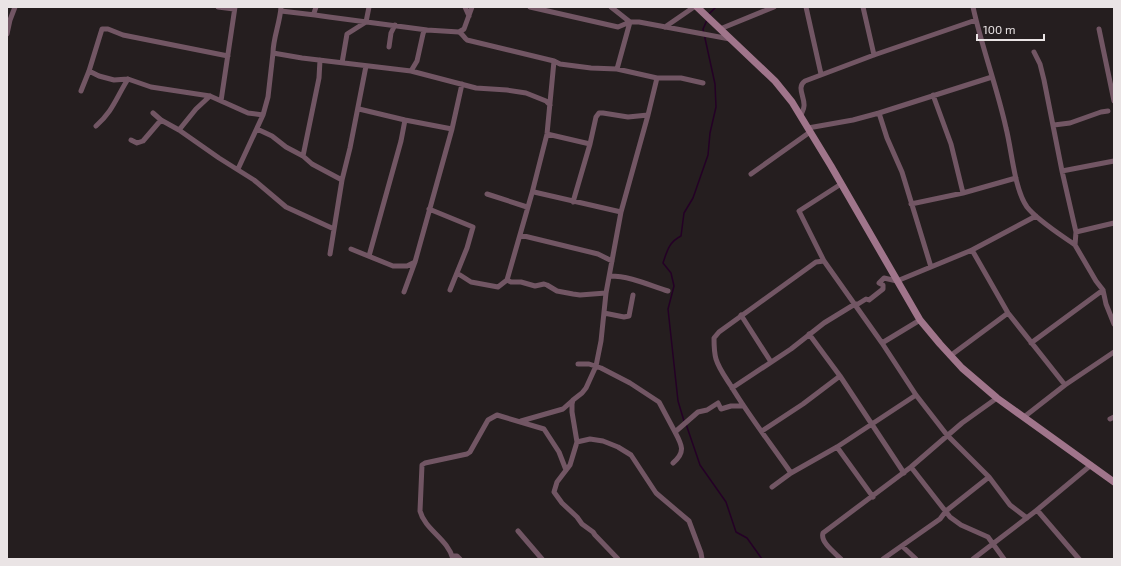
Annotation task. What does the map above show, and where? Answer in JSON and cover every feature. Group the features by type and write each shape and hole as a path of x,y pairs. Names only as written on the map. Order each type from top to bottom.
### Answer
{"main road":[{"path":"695,7 775,81 801,115 920,320 950,356 997,398 1114,482"}],"street":[{"path":"7,34 15,7"},
{"path":"218,7 235,8 221,101"},
{"path":"315,15 314,13 316,7"},
{"path":"342,63 347,34 366,22 369,7"},
{"path":"465,7 469,16"},
{"path":"472,7 462,32 464,38 468,40 554,61 560,64 591,68 617,68 657,78 681,78 703,83"},
{"path":"530,7 618,27 630,22 639,22 730,39"},
{"path":"612,7 630,22"},
{"path":"665,27 695,7"},
{"path":"720,29 774,7"},
{"path":"806,7 821,74"},
{"path":"863,7 874,55"},
{"path":"973,7 1006,128 1016,178 1024,201 1028,208 1036,216 1075,245 1103,290 1106,304 1114,324"},
{"path":"238,169 263,115 268,97 273,47 281,9 427,30 462,32"},
{"path":"801,115 804,103 801,91 802,83 821,74 976,20"},
{"path":"617,68 630,22"},
{"path":"389,47 391,33 395,25"},
{"path":"81,91 102,29 108,29 123,35 228,56"},
{"path":"1099,29 1114,101"},
{"path":"411,71 418,61 423,34 424,31 427,30"},
{"path":"1034,52 1040,64 1054,125 1062,171 1076,232 1075,245"},
{"path":"273,53 411,71 485,90 520,91 550,105"},
{"path":"302,156 319,78 320,60"},
{"path":"457,273 471,282 490,286 498,287 507,280 508,271 532,193 547,134 554,61"},
{"path":"330,254 342,180 359,108 366,66"},
{"path":"89,71 99,76 114,80 128,79 151,87 210,96 248,113 263,115"},
{"path":"750,174 779,155 809,130 879,113 992,76"},
{"path":"521,422 563,410 586,388 596,366 601,341 606,293 621,212 657,78"},
{"path":"96,126 110,112 128,79"},
{"path":"404,292 415,262 452,129 462,84"},
{"path":"933,95 951,144 964,193"},
{"path":"179,130 196,109 210,96"},
{"path":"359,108 405,120 452,129"},
{"path":"1054,125 1070,123 1101,112 1108,112"},
{"path":"153,113 161,120 179,130 254,180 286,207 334,229"},
{"path":"573,202 590,144 596,117 599,113 628,117 648,115"},
{"path":"879,113 887,138 899,164 931,267"},
{"path":"131,140 137,143 143,141 161,120"},
{"path":"369,256 401,141 405,120"},
{"path":"257,129 272,136 286,148 342,180"},
{"path":"547,134 590,144"},
{"path":"1062,171 1114,160"},
{"path":"911,204 964,193 1016,178"},
{"path":"841,184 799,211 824,262 882,343 916,395 947,435 989,477 1010,506 1027,518"},
{"path":"532,193 534,192 621,212"},
{"path":"487,194 527,207"},
{"path":"429,209 473,227 467,248 450,290"},
{"path":"732,388 771,362 824,322 855,304 858,304 866,299 869,300 882,289 883,285 879,282 884,278 897,281 972,250 1036,216"},
{"path":"1076,232 1114,223"},
{"path":"520,235 598,254 612,261"},
{"path":"351,249 392,266 407,266 415,262"},
{"path":"972,250 1008,313 1065,385"},
{"path":"790,474 762,431 743,406 716,360 714,338 719,332 741,315 816,262 824,262"},
{"path":"610,276 633,279 668,291"},
{"path":"507,280 535,286 544,284 556,291 580,295 606,293"},
{"path":"1031,343 1103,290"},
{"path":"604,312 624,317 629,316 633,296"},
{"path":"950,356 1008,313"},
{"path":"741,315 771,362"},
{"path":"882,343 920,320"},
{"path":"809,334 840,376 904,473"},
{"path":"1024,417 1065,385 1114,352"},
{"path":"578,364 596,366 612,373 659,402 682,445 680,454 673,463"},
{"path":"762,431 803,404 840,376"},
{"path":"772,487 790,474 837,447 871,423 916,395"},
{"path":"841,559 823,540 823,533 904,473 966,419 997,398"},
{"path":"573,400 572,412 577,442 570,465 557,482 554,492 562,503 577,517 582,524 593,532 618,559"},
{"path":"675,432 698,412 707,410 715,404 718,403 721,409 731,406 743,406"},
{"path":"460,559 457,556 453,558 445,544 426,524 422,517 420,511 422,465 470,452 488,420 497,415 544,429 558,452 566,470"},
{"path":"577,442 590,439 603,442 618,447 631,455 656,493 689,521 702,559"},
{"path":"837,447 873,497"},
{"path":"973,559 1027,518 1091,465"},
{"path":"911,467 950,517 956,522 988,537 1004,559"},
{"path":"883,559 940,519 946,511 989,477"},
{"path":"1037,510 1076,558"},
{"path":"518,531 542,559"},
{"path":"902,546 916,559"}],"waterway":[{"path":"709,14 716,7"},
{"path":"684,421 678,401 668,309 674,286 671,273 663,263 671,244 681,236 684,213 693,198 708,155 710,133 716,107 715,84 703,29 707,20"},
{"path":"686,424 700,465 726,502 736,532 747,538 762,559"}]}
